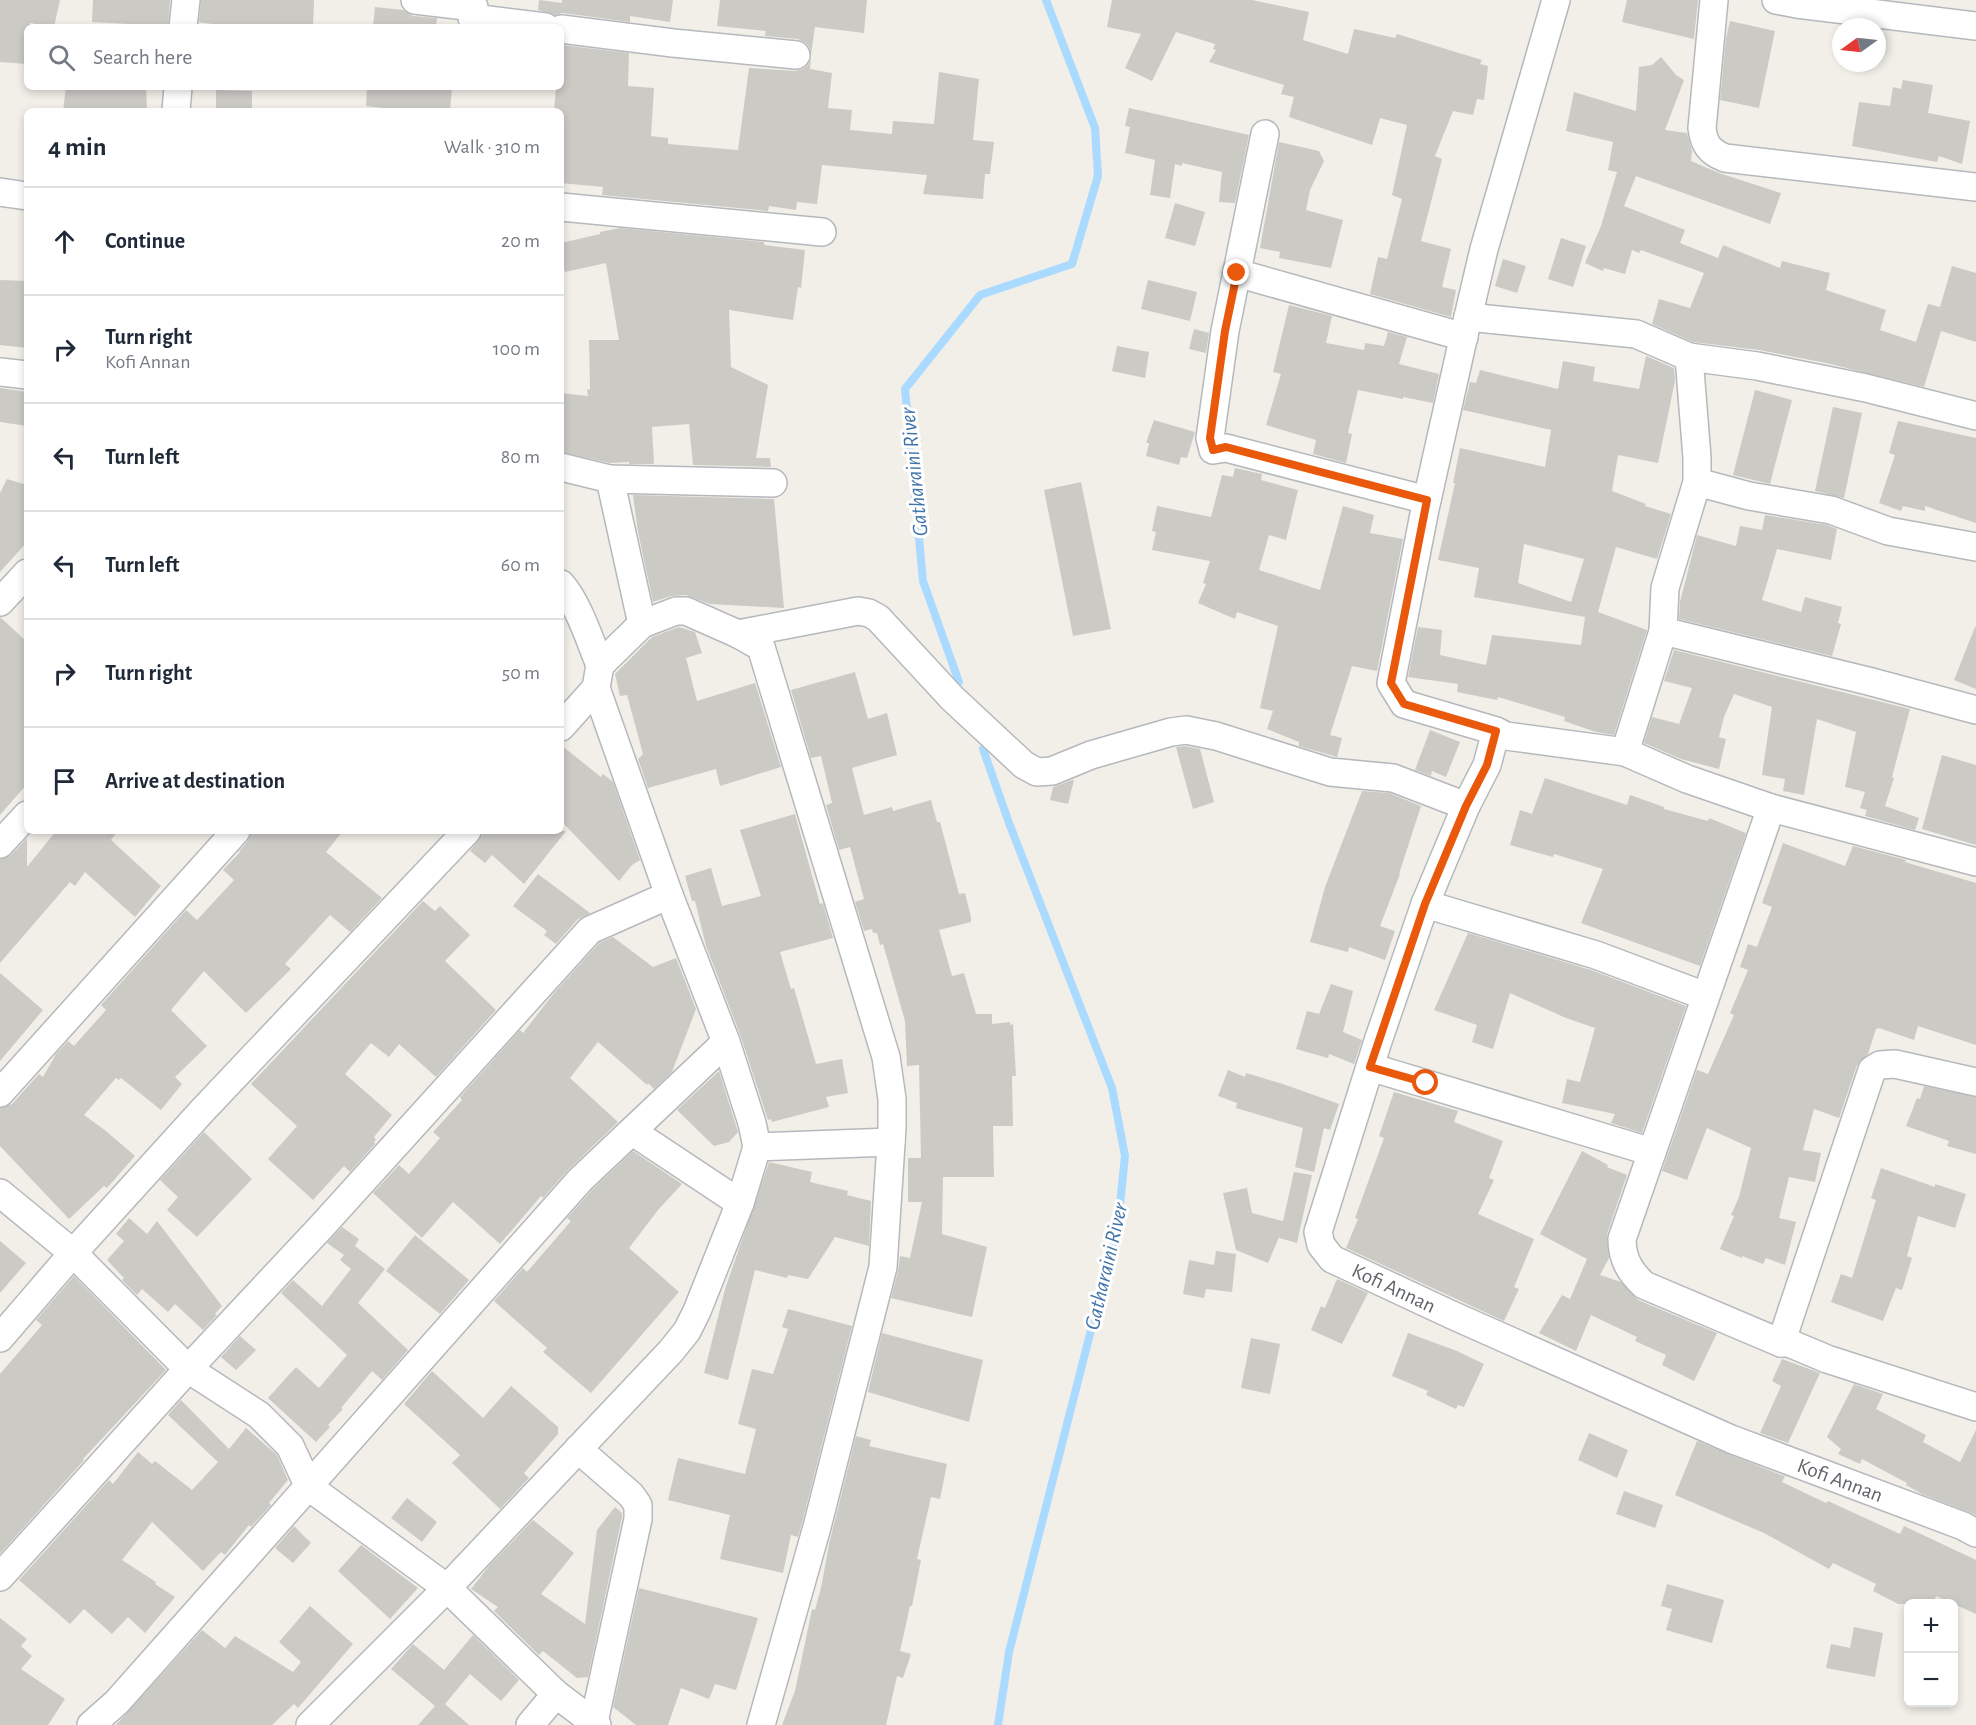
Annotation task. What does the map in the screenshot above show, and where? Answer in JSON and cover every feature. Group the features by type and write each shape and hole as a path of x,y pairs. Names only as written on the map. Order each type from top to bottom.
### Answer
{"street":[{"path":"183,24 186,0"},
{"path":"415,0 530,24"},
{"path":"1557,0 1484,249 1427,500 1391,683 1404,704 1506,736 1624,752 1687,779 1771,808 1976,862"},
{"path":"1714,0 1702,128 1703,139 1708,148 1716,154 1725,158 1976,186"},
{"path":"1776,0 1976,26"},
{"path":"564,29 796,55"},
{"path":"176,108 178,90"},
{"path":"1265,134 1225,331 1210,438 1213,450 1226,447 1427,500"},
{"path":"0,192 24,196"},
{"path":"564,207 822,232"},
{"path":"1237,273 1466,327 1636,334 1689,357 1757,366 1866,388 1976,416"},
{"path":"1624,752 1663,631 1665,588 1696,482 1697,458 1689,357"},
{"path":"0,372 24,375"},
{"path":"564,468 610,479 773,483"},
{"path":"610,479 642,624"},
{"path":"1696,482 1749,496 1831,510 1888,531 1976,548"},
{"path":"0,602 24,576"},
{"path":"310,1725 447,1588 671,1351 687,1331 740,1203 757,1147 752,1123 726,1042 669,896 578,613 564,587"},
{"path":"564,723 642,624 665,614 686,611 761,647 886,1057 892,1099 883,1267 817,1527 761,1725"},
{"path":"738,634 858,611 869,613 878,618 952,698 1024,765 1037,772 1052,771 1091,755 1171,732 1186,730 1216,736 1330,772 1393,778 1466,806"},
{"path":"1663,631 1976,710"},
{"name":"Kofi Annan","path":"1496,731 1487,765 1466,806 1425,904 1318,1232 1321,1245 1332,1258 1452,1315 1731,1439 1963,1526 1976,1533"},
{"path":"1771,808 1622,1239 1622,1252 1632,1275 1644,1286 1781,1343 1789,1343 1827,1359 1976,1407"},
{"path":"0,844 24,818"},
{"path":"0,1093 233,834"},
{"path":"0,1338 73,1253 202,1111 463,834"},
{"path":"0,1577 590,930 669,896"},
{"path":"1425,904 1596,955 1705,996"},
{"path":"91,1725 117,1702 580,1180 726,1042"},
{"path":"1781,1343 1872,1070 1880,1065 1895,1064 1976,1082"},
{"path":"1370,1067 1652,1152"},
{"path":"633,1132 740,1203"},
{"path":"757,1147 891,1142"},
{"path":"0,1193 73,1253 188,1369 259,1415 290,1446 309,1487 447,1588 556,1694 596,1724 638,1519 638,1505 632,1495 578,1449"},
{"path":"530,1725 556,1694"}],"building":[{"path":"0,0 60,0 55,24 24,24 24,64 0,62"},
{"path":"93,0 170,0 168,24 92,22"},
{"path":"201,0 314,0 313,24 199,22"},
{"path":"539,0 562,3 562,0 673,0 670,22 630,16 630,22 563,13 555,15 538,10"},
{"path":"720,0 867,0 864,33 815,27 811,55 806,43 798,39 765,36 766,31 717,26"},
{"path":"1112,0 1252,0 1309,12 1303,40 1348,54 1354,29 1395,38 1397,34 1482,60 1480,64 1488,66 1484,100 1477,99 1473,115 1453,111 1435,156 1442,159 1421,241 1451,249 1442,287 1456,290 1451,317 1370,294 1378,257 1387,259 1402,199 1392,195 1407,125 1380,118 1372,145 1289,117 1294,97 1281,94 1284,85 1209,62 1216,50 1213,49 1215,44 1176,32 1152,81 1125,68 1141,34 1107,27"},
{"path":"1627,0 1698,0 1694,39 1622,22"},
{"path":"375,7 403,10 413,16 437,18 436,24 373,24"},
{"path":"1730,21 1775,31 1759,108 1720,100 1726,38"},
{"path":"564,45 629,53 628,86 654,88 651,136 668,138 668,144 738,150 749,68 795,71 803,69 811,59 810,69 832,73 828,108 852,110 850,130 892,134 893,121 934,124 939,72 979,79 973,140 994,142 990,174 985,174 983,199 923,194 927,175 822,165 817,204 797,202 796,210 769,206 768,211 602,195 603,187 564,183 564,108 554,108 556,90 564,90"},
{"path":"1661,57 1676,75 1684,80 1665,130 1687,133 1692,151 1691,161 1719,173 1781,193 1770,224 1636,176 1624,206 1685,230 1680,243 1718,258 1723,245 1780,268 1782,261 1830,273 1826,290 1886,310 1880,330 1916,342 1928,304 1940,307 1952,266 1976,273 1976,342 1941,331 1924,387 1826,363 1759,350 1693,342 1652,324 1659,299 1690,308 1704,273 1641,250 1639,253 1632,250 1625,274 1604,268 1603,271 1585,263 1601,226 1617,172 1608,170 1613,142 1566,131 1574,92 1636,111 1639,67 1652,65"},
{"path":"1903,80 1933,85 1928,113 1970,121 1962,164 1939,156 1937,162 1852,146 1859,102 1890,106 1893,87 1901,89"},
{"path":"66,90 146,90 147,108 63,108"},
{"path":"216,90 252,91 252,108 216,108"},
{"path":"367,90 452,90 450,108 366,106"},
{"path":"1129,108 1249,135 1235,203 1219,202 1222,172 1182,163 1182,166 1175,164 1170,198 1150,195 1155,160 1125,153 1130,127 1125,126"},
{"path":"1279,142 1319,151 1324,161 1310,190 1306,210 1343,220 1331,268 1279,258 1280,252 1260,248"},
{"path":"1175,203 1205,212 1195,246 1165,238"},
{"path":"620,228 764,242 764,245 805,250 801,288 798,287 793,320 729,310 731,367 768,385 756,458 770,458 771,467 693,465 689,424 652,427 654,464 610,463 564,453 564,393 588,396 587,390 590,389 589,340 619,340 606,263 565,272 564,268 564,242 600,234 600,232"},
{"path":"1561,238 1586,246 1573,287 1548,279"},
{"path":"1503,259 1526,266 1517,293 1495,286"},
{"path":"0,280 24,281 24,348 0,345"},
{"path":"1148,280 1197,292 1190,321 1141,309"},
{"path":"1289,305 1332,316 1326,343 1364,350 1365,343 1384,346 1388,332 1407,337 1399,364 1439,374 1433,403 1358,390 1348,433 1352,434 1346,463 1313,454 1316,440 1266,425 1281,374 1273,372"},
{"path":"1194,329 1209,333 1206,353 1189,349"},
{"path":"1117,346 1149,352 1145,378 1112,371"},
{"path":"1646,356 1674,368 1675,381 1658,463 1618,455 1612,491 1646,504 1645,506 1671,514 1657,559 1616,547 1598,612 1647,630 1614,735 1596,732 1564,721 1565,717 1498,697 1497,700 1457,692 1458,684 1408,677 1418,627 1442,630 1440,655 1486,665 1492,635 1581,645 1585,617 1474,597 1479,568 1438,560 1455,483 1453,483 1460,448 1545,467 1551,430 1463,410 1470,382 1476,383 1480,370 1558,389 1563,361 1595,367 1593,381 1639,389","holes":["1524,544 1584,559 1571,602 1518,583"]},
{"path":"0,388 24,392 24,426 0,422"},
{"path":"1755,390 1792,400 1770,484 1733,475"},
{"path":"1833,407 1862,413 1844,498 1815,491"},
{"path":"1154,420 1195,432 1187,458 1181,457 1179,465 1146,456 1149,443 1146,443"},
{"path":"1898,421 1976,438 1976,523 1925,506 1925,511 1903,506 1901,511 1879,503 1895,455 1889,453"},
{"path":"1235,468 1262,474 1261,480 1298,490 1286,540 1269,535 1259,570 1320,590 1343,506 1374,515 1370,533 1403,539 1377,671 1352,666 1330,735 1342,738 1337,757 1299,746 1299,742 1267,729 1273,711 1260,708 1278,626 1237,612 1235,619 1198,603 1206,584 1203,583 1210,561 1152,550 1156,532 1152,531 1157,506 1211,517 1222,475 1233,477"},
{"path":"7,479 24,484 24,545 0,572 0,493"},
{"path":"1081,482 1111,629 1073,636 1044,490"},
{"path":"633,495 774,499 784,608 710,604 686,595 671,596 653,602 638,532"},
{"path":"1765,515 1827,525 1837,529 1831,560 1777,549 1762,600 1801,612 1805,597 1842,607 1838,623 1841,624 1832,656 1679,619 1680,602 1697,535 1736,546 1740,526 1762,530"},
{"path":"0,617 24,639 24,787 0,815"},
{"path":"679,627 695,632 702,653 686,658 697,701 755,683 781,767 720,786 716,769 648,788 638,759 643,754 627,695 620,696 615,674 652,637"},
{"path":"1976,627 1976,689 1954,680"},
{"path":"1674,650 1910,709 1885,806 1919,818 1915,830 1865,816 1867,810 1860,808 1865,792 1845,787 1856,732 1817,719 1804,795 1783,791 1785,779 1762,775 1772,707 1734,694 1724,717 1719,737 1726,739 1719,769 1681,759 1644,743 1652,717 1679,724 1692,688 1664,681"},
{"path":"855,672 868,719 887,713 897,755 852,768 864,815 892,807 893,811 931,800 937,822 940,822 959,894 965,893 971,917 971,922 939,930 952,976 964,973 976,1014 992,1014 992,1024 1010,1022 1010,1025 1013,1024 1016,1076 1012,1076 1013,1126 993,1126 994,1177 943,1177 942,1234 987,1247 972,1317 891,1298 900,1256 910,1258 922,1202 908,1202 908,1158 921,1158 919,1065 907,1066 905,1021 883,944 880,945 877,933 873,933 872,929 864,931 855,902 864,899 850,847 839,850 826,805 832,803 821,756 811,758 791,690"},
{"path":"1430,730 1460,742 1446,777 1432,771 1431,776 1415,770"},
{"path":"564,747 601,777 603,774 613,782 640,860 632,865 619,881 564,824"},
{"path":"1176,747 1200,749 1214,802 1193,809"},
{"path":"1942,755 1976,765 1976,845 1922,829"},
{"path":"1545,778 1627,805 1630,795 1664,807 1664,809 1708,821 1709,818 1746,833 1700,966 1581,923 1603,869 1554,854 1553,857 1510,845 1520,810 1532,814"},
{"path":"1074,780 1068,804 1050,800 1053,787"},
{"path":"1362,791 1389,793 1421,806 1400,874 1380,926 1395,931 1385,960 1349,947 1348,952 1310,942 1325,887"},
{"path":"795,814 820,904 823,903 833,938 780,952 791,989 794,988 816,1064 842,1059 848,1093 826,1097 829,1107 772,1122 771,1119 768,1120 741,1037 706,946 695,901 692,901 685,876 711,868 722,906 761,896 740,830"},
{"path":"54,834 116,834 111,840 161,886 135,917 85,872 75,886 70,882 0,963 0,859 11,855 27,838 27,867"},
{"path":"250,834 341,834 326,852 382,898 350,932 330,915 285,964 291,969 246,1013 204,971 171,1010 207,1046 175,1077 182,1084 161,1110 121,1078 119,1080 116,1078 84,1115 135,1156 107,1188 104,1186 69,1219 0,1146 0,1108 12,1104 39,1074 43,1077 56,1054 68,1041 74,1046 106,1010 101,1005 186,910 197,920 234,880 223,870 248,841"},
{"path":"483,834 564,834 524,884 492,855 485,863 470,851"},
{"path":"1783,843 1845,866 1853,846 1906,860 1905,862 1976,883 1976,1045 1918,1026 1914,1040 1876,1029 1868,1054 1857,1065 1839,1118 1814,1109 1803,1150 1821,1153 1815,1182 1789,1177 1779,1218 1796,1222 1785,1265 1766,1258 1763,1264 1720,1249 1734,1216 1731,1215 1739,1197 1751,1148 1707,1128 1687,1180 1662,1171 1697,1070 1708,1074 1734,1015 1730,1013 1748,970 1740,967 1748,944 1757,947 1772,907 1762,903"},
{"path":"538,874 590,913 578,919 556,944 544,935 547,931 513,906"},
{"path":"423,901 435,911 440,906 470,935 445,961 496,1010 436,1077 399,1044 389,1057 371,1043 345,1074 392,1115 374,1137 375,1144 350,1172 344,1166 313,1200 268,1159 297,1126 251,1084"},
{"path":"1468,933 1591,970 1686,1006 1642,1133 1611,1123 1615,1114 1562,1103 1567,1079 1580,1082 1595,1028 1510,993 1493,1049 1472,1042 1477,1025 1434,1010"},
{"path":"613,937 653,967 676,958 696,1009 672,1072 654,1089 598,1042 570,1078 618,1122 569,1169 543,1198 541,1196 500,1244 453,1202 422,1238 373,1193 399,1165 409,1174 440,1138 433,1132 462,1100 460,1097 520,1030 523,1033 554,993 599,943"},
{"path":"0,973 43,1010 0,1061"},
{"path":"1331,984 1353,991 1343,1032 1362,1040 1354,1064 1329,1054 1328,1058 1296,1049 1307,1011 1319,1014"},
{"path":"1228,1070 1245,1077 1246,1073 1283,1084 1339,1104 1330,1130 1324,1128 1314,1172 1295,1167 1303,1128 1236,1108 1237,1103 1218,1096"},
{"path":"719,1071 738,1132 729,1142 714,1146 677,1110"},
{"path":"1924,1086 1976,1097 1976,1154 1947,1146 1949,1141 1906,1126"},
{"path":"1394,1092 1458,1111 1454,1122 1503,1141 1489,1178 1494,1180 1478,1214 1534,1239 1514,1287 1519,1289 1504,1321 1346,1248 1358,1219 1355,1218 1384,1138 1379,1136"},
{"path":"204,1132 252,1179 197,1237 167,1210 178,1197 160,1180"},
{"path":"633,1151 682,1184 658,1210 629,1248 679,1292 591,1393 543,1352 547,1348 494,1301 523,1268 527,1272 571,1221 567,1218 591,1191"},
{"path":"1582,1151 1608,1165 1607,1167 1627,1175 1607,1234 1609,1258 1600,1275 1621,1282 1638,1300 1717,1333 1694,1381 1662,1365 1666,1355 1635,1341 1637,1337 1591,1315 1576,1351 1539,1333 1562,1295 1570,1299 1587,1259 1540,1234"},
{"path":"769,1162 812,1172 810,1182 848,1191 847,1195 871,1201 869,1246 835,1237 808,1279 788,1275 787,1278 755,1270 728,1380 704,1373 725,1289"},
{"path":"1881,1168 1935,1187 1935,1184 1966,1194 1955,1228 1918,1216 1907,1256 1912,1258 1902,1290 1896,1288 1883,1321 1831,1302 1841,1274 1852,1278 1876,1200 1871,1198"},
{"path":"1294,1172 1312,1175 1297,1243 1279,1238 1280,1235 1268,1263 1236,1250 1223,1193 1247,1188 1252,1213 1283,1221"},
{"path":"129,1218 147,1234 157,1221 222,1306 203,1330 175,1304 168,1312 142,1289 137,1295 107,1260 124,1241 116,1234"},
{"path":"342,1227 359,1239 355,1246 385,1269 358,1303 408,1350 382,1380 372,1371 316,1442 268,1398 296,1367 319,1388 347,1355 281,1293 293,1280 322,1306 351,1269 340,1260 344,1255 327,1243"},
{"path":"415,1235 469,1280 440,1314 386,1271"},
{"path":"0,1241 26,1263 0,1293"},
{"path":"1216,1251 1236,1254 1232,1292 1206,1289 1204,1298 1183,1294 1189,1260 1214,1265"},
{"path":"74,1276 166,1370 83,1459 0,1554 0,1374 42,1325 36,1320"},
{"path":"1337,1279 1368,1293 1342,1344 1311,1330 1321,1306 1325,1308"},
{"path":"788,1309 852,1326 802,1523 798,1537 791,1535 783,1573 720,1559 730,1515 668,1500 678,1458 745,1474 756,1429 738,1424 752,1369 773,1374 788,1329 782,1327"},
{"path":"882,1333 983,1360 969,1422 868,1392"},
{"path":"1408,1333 1457,1351 1484,1364 1464,1407 1458,1405 1456,1409 1426,1395 1428,1391 1392,1376"},
{"path":"240,1336 256,1350 236,1370 221,1357"},
{"path":"1251,1338 1280,1344 1270,1394 1241,1388"},
{"path":"1782,1359 1820,1373 1788,1443 1760,1433 1781,1386 1772,1381"},
{"path":"432,1371 483,1418 511,1386 558,1427 558,1434 524,1473 529,1478 500,1509 452,1463 460,1455 404,1404"},
{"path":"1854,1384 1883,1394 1876,1409 1926,1435 1923,1442 1960,1462 1976,1430 1976,1515 1922,1494 1906,1485 1907,1483 1862,1459 1860,1464 1838,1454 1841,1449 1827,1437"},
{"path":"181,1400 229,1449 246,1428 277,1455 288,1480 269,1503 271,1505 251,1527 249,1525 225,1555 221,1552 203,1571 152,1522 122,1560 175,1597 145,1633 128,1617 112,1634 84,1609 70,1624 19,1580 109,1480 113,1484 138,1452 152,1464 155,1461 192,1490 218,1462 168,1415"},
{"path":"1589,1433 1628,1450 1617,1478 1578,1460"},
{"path":"856,1436 871,1440 869,1446 947,1464 940,1499 931,1497 917,1559 921,1560 900,1651 911,1654 903,1678 897,1676 886,1725 782,1725 795,1691 812,1609 815,1610 821,1588 829,1544"},
{"path":"1697,1441 1785,1476 1782,1482 1826,1503 1828,1501 1900,1534 1904,1526 1976,1560 1976,1614 1958,1606 1958,1599 1943,1599 1936,1596 1935,1599 1904,1599 1904,1604 1898,1604 1873,1591 1876,1584 1833,1563 1829,1569 1764,1533 1675,1495"},
{"path":"1624,1491 1663,1505 1655,1528 1616,1514"},
{"path":"407,1498 437,1522 422,1542 391,1518"},
{"path":"615,1507 622,1513 622,1517 588,1677 577,1678 543,1651 539,1655 494,1611 498,1607 471,1589 489,1566 533,1520 574,1553 541,1594 585,1624 597,1530"},
{"path":"294,1526 311,1543 293,1563 275,1548"},
{"path":"361,1545 418,1588 390,1619 338,1571"},
{"path":"1667,1584 1724,1600 1712,1643 1666,1630 1672,1609 1661,1606"},
{"path":"639,1588 758,1618 736,1690 715,1684 709,1699 681,1688 668,1725 636,1725 613,1707"},
{"path":"310,1606 353,1644 298,1708 294,1704 272,1725 116,1725 202,1630 225,1648 235,1636 293,1672 301,1662 279,1642"},
{"path":"0,1618 27,1639 21,1646 32,1656 21,1669 65,1699 48,1725 0,1725"},
{"path":"1854,1627 1883,1633 1875,1677 1826,1668 1831,1644 1850,1648"},
{"path":"473,1635 519,1680 501,1701 470,1674 445,1704 469,1725 418,1725 435,1706 391,1669 413,1644 444,1670"}],"waterway":[{"name":"Gatharaini River","path":"959,682 923,581 905,389 980,295 1072,264 1098,176 1095,128 1046,0"},
{"name":"Gatharaini River","path":"983,749 1009,823 1112,1088 1125,1156 1118,1224 1009,1652 998,1725"}],"route":[{"path":"1237,273 1225,331 1210,438 1213,450 1226,447 1427,500 1391,683 1404,704 1496,731 1487,765 1466,806 1425,904 1370,1067 1426,1083"}]}
